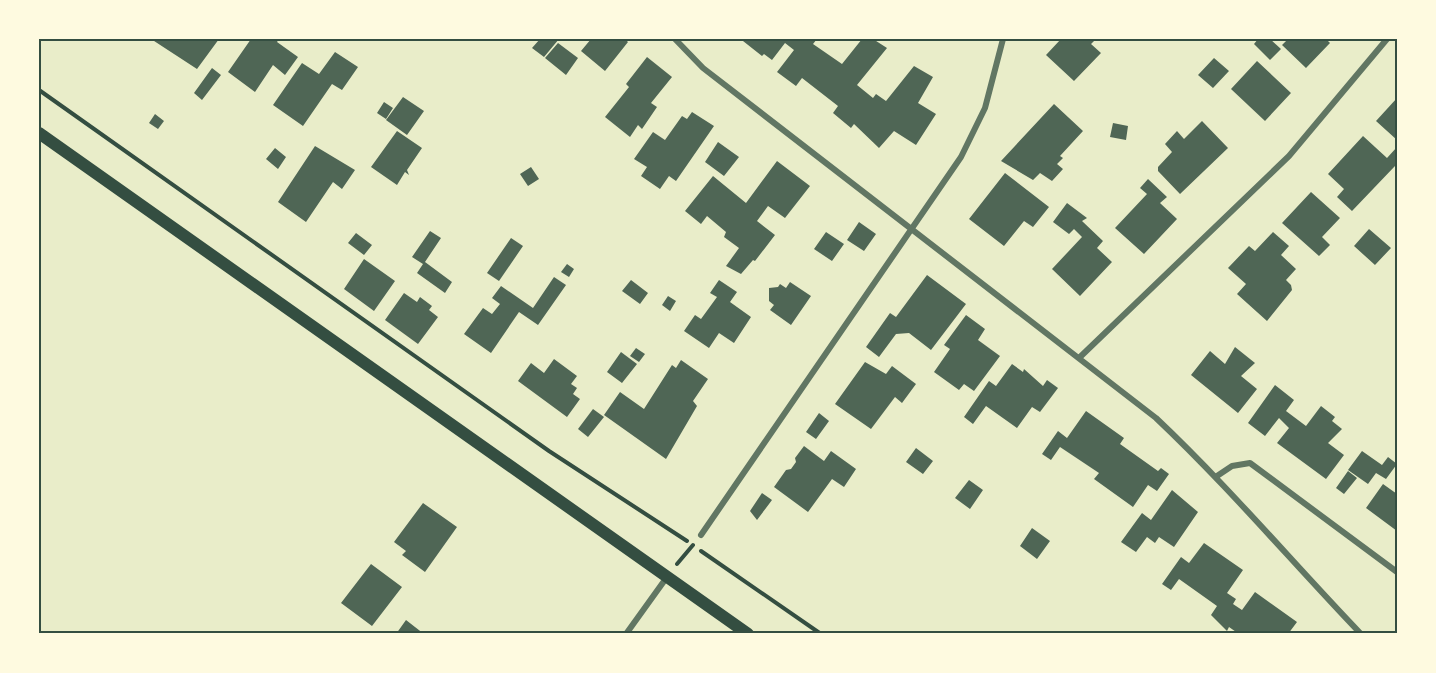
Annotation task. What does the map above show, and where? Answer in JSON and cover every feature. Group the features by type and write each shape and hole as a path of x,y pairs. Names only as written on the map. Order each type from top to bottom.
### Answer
{"main road":[{"path":"39,133 748,634"}],"street":[{"path":"675,39 703,68 1156,418 1217,476 1298,569 1361,634"},
{"path":"701,535 961,157 980,118 1003,39"},
{"path":"1079,358 1288,156 1387,39"},
{"path":"1217,476 1232,466 1250,463 1397,572"},
{"path":"626,634 667,577"}],"path":[{"path":"39,90 549,451 693,545 821,634"},
{"path":"667,577 701,535"}],"building":[{"path":"151,39 219,39 197,69"},
{"path":"251,39 279,39 277,42 298,57 285,75 273,65 255,92 228,72"},
{"path":"540,39 559,39 544,57 532,48"},
{"path":"591,39 625,39 628,42 605,71 581,51"},
{"path":"745,39 817,39 813,44 842,64 862,39 873,39 887,48 857,85 873,98 876,94 886,101 914,66 933,77 918,103 936,114 916,145 894,131 879,148 854,124 851,128 833,113 838,106 802,78 796,86 777,72 794,50 785,43 772,60 764,54 762,56 743,41"},
{"path":"1061,39 1096,39 1091,44 1101,53 1074,81 1046,55"},
{"path":"1258,39 1270,39 1281,49 1270,60 1254,44"},
{"path":"1288,39 1326,39 1330,43 1306,68 1282,45"},
{"path":"558,43 578,58 566,75 545,58"},
{"path":"335,52 358,67 342,90 332,84 303,126 273,105 302,63 319,74"},
{"path":"647,57 672,77 651,103 657,107 642,129 638,125 630,137 605,117 629,87 626,84"},
{"path":"1214,58 1229,71 1213,88 1198,75"},
{"path":"1257,61 1291,93 1265,121 1231,89"},
{"path":"212,68 221,75 202,100 194,93"},
{"path":"403,97 424,111 407,135 386,120"},
{"path":"1397,98 1397,140 1376,121"},
{"path":"384,102 393,108 386,119 377,113"},
{"path":"1054,104 1083,131 1060,156 1063,158 1057,164 1063,169 1052,181 1040,173 1033,180 1001,161"},
{"path":"692,112 714,126 676,181 669,176 660,189 641,176 647,167 634,159 653,132 665,140 682,116 687,119"},
{"path":"155,114 164,121 158,129 149,123"},
{"path":"1202,121 1228,148 1180,194 1158,171 1158,167 1172,152 1165,144 1177,131 1184,139"},
{"path":"1113,123 1128,126 1126,140 1110,137"},
{"path":"397,131 422,148 407,170 409,175 405,172 397,185 371,167"},
{"path":"1363,136 1387,158 1397,147 1397,168 1395,166 1352,211 1337,197 1344,189 1328,174"},
{"path":"718,142 739,157 724,176 705,162"},
{"path":"315,146 355,170 342,189 333,182 306,222 278,202"},
{"path":"275,148 286,157 278,169 266,159"},
{"path":"777,161 810,186 785,218 768,206 757,221 775,235 755,261 753,260 741,274 726,266 739,248 724,237 726,232 707,216 701,224 685,211 713,176 746,203"},
{"path":"531,167 539,179 528,186 520,174"},
{"path":"1005,173 1049,207 1033,227 1024,221 1004,246 969,219"},
{"path":"1148,179 1167,197 1160,203 1177,219 1144,254 1115,228 1147,194 1140,188"},
{"path":"1311,192 1340,218 1322,237 1330,245 1319,256 1282,223"},
{"path":"1067,203 1087,218 1082,221 1103,241 1097,248 1112,262 1080,296 1052,269 1082,237 1074,229 1069,234 1053,222"},
{"path":"859,222 876,234 864,251 847,240"},
{"path":"1369,229 1391,248 1375,265 1354,246"},
{"path":"430,231 441,238 425,262 452,282 445,293 417,273 423,264 412,257"},
{"path":"826,232 844,244 832,261 814,249"},
{"path":"1273,232 1289,246 1281,255 1296,269 1286,280 1292,290 1267,321 1237,294 1246,284 1228,268 1249,246 1255,251"},
{"path":"356,233 372,245 364,255 348,243"},
{"path":"511,238 523,246 499,281 487,273"},
{"path":"364,259 395,281 374,311 344,289"},
{"path":"567,264 574,269 569,277 561,272"},
{"path":"927,275 966,304 931,350 909,333 896,334 879,357 866,347 890,313 896,317"},
{"path":"554,277 566,285 538,325 519,312 491,353 464,334 483,308 492,314 500,304 492,298 501,286 533,308"},
{"path":"631,280 648,293 640,304 622,291"},
{"path":"719,280 737,292 730,302 751,317 734,343 719,333 709,348 684,331 695,315 701,319 717,297 710,293"},
{"path":"790,282 811,296 791,325 770,310 774,305 769,301 769,288 778,287 780,284 786,288"},
{"path":"404,293 417,302 420,297 432,306 429,310 438,317 418,344 385,320"},
{"path":"668,296 676,301 670,311 662,305"},
{"path":"966,315 985,329 978,340 1000,356 974,391 964,384 959,390 934,372 950,349 944,345"},
{"path":"1235,347 1255,363 1241,376 1257,389 1238,413 1191,375 1210,351 1225,364"},
{"path":"636,348 645,354 639,362 630,356"},
{"path":"621,352 637,364 622,383 607,372"},
{"path":"554,359 577,376 571,384 577,388 573,394 580,399 567,417 518,381 531,363 544,373"},
{"path":"681,360 708,379 693,401 697,406 666,459 604,415 620,392 644,409 672,365 676,368"},
{"path":"865,362 886,374 892,366 916,384 902,403 895,397 871,429 835,404"},
{"path":"1012,364 1023,372 1024,369 1043,386 1047,380 1058,388 1040,412 1032,407 1017,428 986,406 973,424 964,417 989,381 996,386"},
{"path":"1275,385 1294,400 1286,411 1306,426 1321,406 1335,417 1332,421 1342,429 1328,443 1344,455 1326,479 1277,443 1289,428 1279,418 1265,436 1248,423"},
{"path":"593,409 604,417 588,437 578,429"},
{"path":"1086,411 1124,438 1120,444 1158,471 1161,468 1169,474 1157,491 1148,485 1133,507 1094,479 1099,473 1060,447 1051,460 1042,454 1058,431 1067,438"},
{"path":"819,413 829,421 816,439 806,432"},
{"path":"804,446 824,461 831,451 856,469 844,487 832,479 808,512 774,487 786,470 791,469 796,462 795,458"},
{"path":"916,448 933,461 923,474 906,462"},
{"path":"1362,451 1382,465 1388,457 1397,464 1386,479 1376,473 1368,484 1348,470"},
{"path":"1348,471 1357,478 1344,494 1336,488"},
{"path":"969,480 983,490 970,509 955,498"},
{"path":"1383,484 1397,494 1397,531 1366,508"},
{"path":"1172,490 1198,512 1174,547 1159,537 1155,543 1147,537 1136,552 1121,542 1142,513 1151,520"},
{"path":"762,493 772,500 757,520 750,511"},
{"path":"423,503 457,527 425,572 402,555 406,551 394,542"},
{"path":"1032,528 1050,541 1037,559 1020,546"},
{"path":"1204,543 1243,570 1227,593 1236,599 1233,604 1242,610 1255,592 1297,622 1288,634 1239,634 1229,627 1227,631 1211,615 1217,606 1179,579 1171,590 1162,584 1181,557 1189,563"},
{"path":"371,564 402,587 372,626 341,603"},
{"path":"406,620 424,634 396,634"}]}
